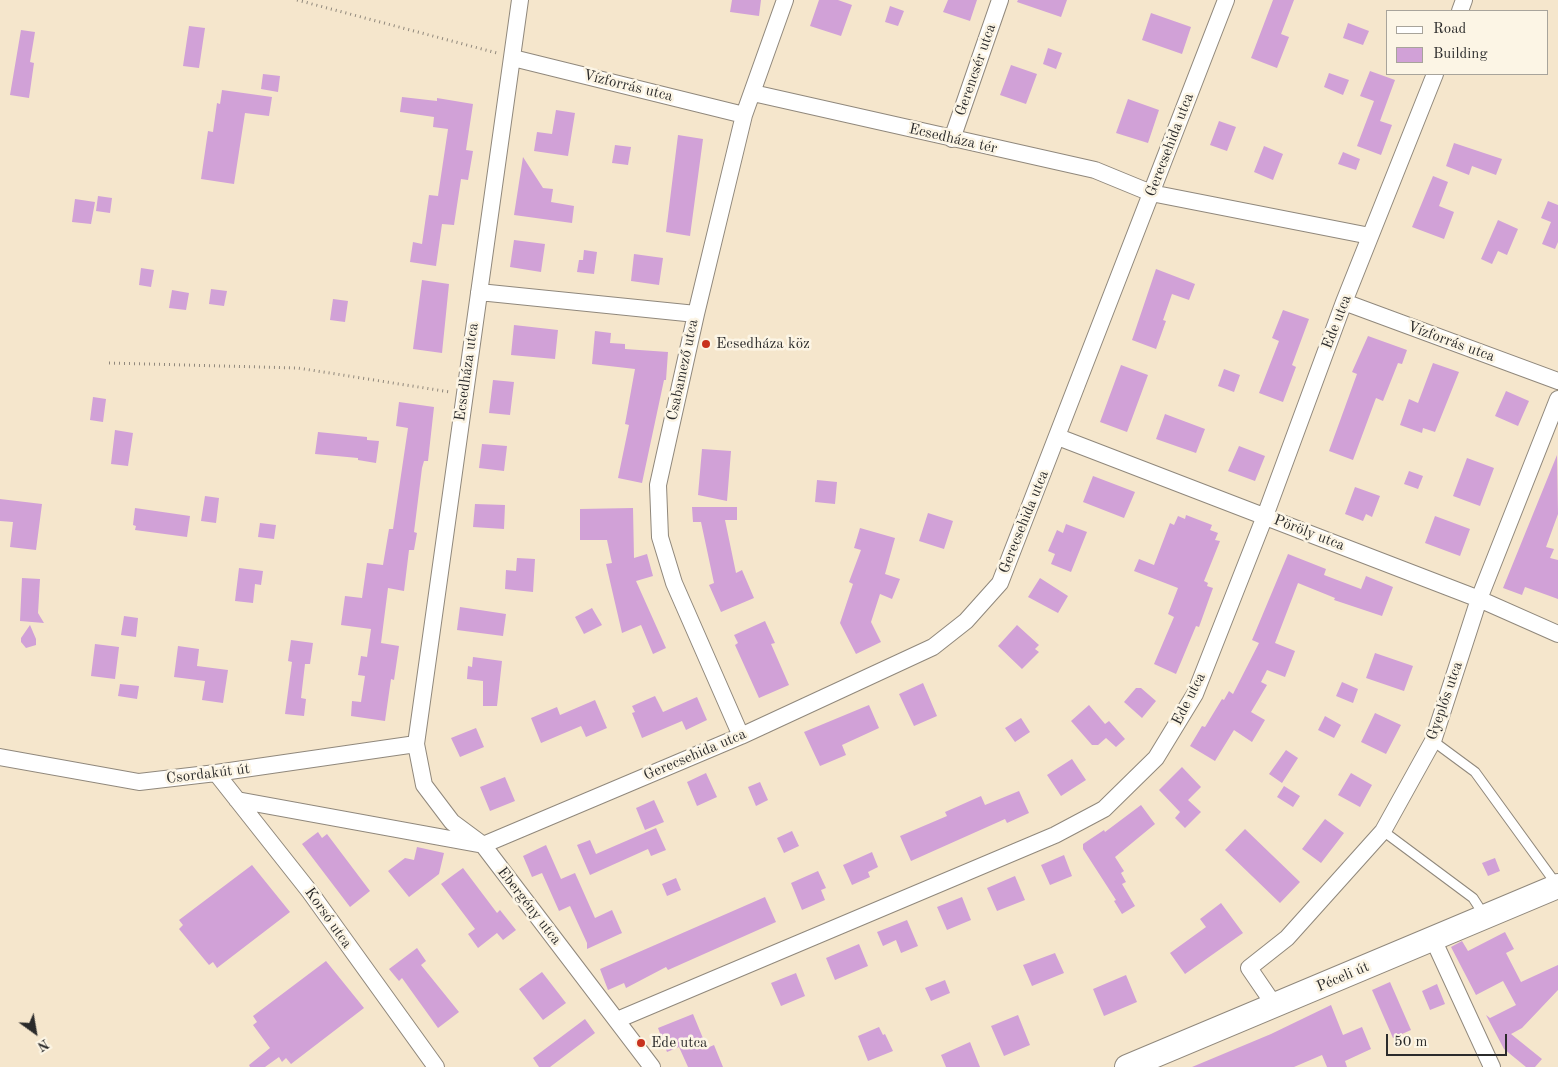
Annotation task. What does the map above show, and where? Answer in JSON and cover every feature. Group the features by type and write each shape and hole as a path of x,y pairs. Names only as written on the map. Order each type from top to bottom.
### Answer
{"main road":[{"name":"Péceli út","path":"1127,1067 1558,886"}],"street":[{"name":"Ecsedháza utca","path":"416,744 463,394 520,0"},
{"name":"Csabamező utca","path":"741,736 674,583 660,537 658,485 696,314 744,115 786,0"},
{"name":"Gerencsér utca","path":"952,139 1000,0"},
{"name":"Gerecsehida utca","path":"483,845 741,736 933,647 966,621 1000,583 1226,0"},
{"name":"Vízforrás utca","path":"513,58 744,115"},
{"name":"Ede utca","path":"617,1020 1055,835 1104,809 1156,758 1195,694 1265,516 1344,302 1435,75"},
{"name":"Ecsedháza tér","path":"753,92 952,139 1095,170 1150,193"},
{"path":"1150,193 1370,236"},
{"path":"479,292 696,314"},
{"name":"Vízforrás utca","path":"1344,302 1558,381"},
{"name":"Gyeplős utca","path":"1274,1006 1249,968 1287,938 1383,831 1433,741 1479,599 1558,399"},
{"name":"Pöröly utca","path":"1058,437 1479,599 1558,634"},
{"name":"Csordakút út","path":"0,757 139,782 216,773 416,744"},
{"name":"Ebergény utca","path":"416,744 424,785 452,822 483,845 652,1067"},
{"name":"Korsó utca","path":"216,773 310,892 436,1067"},
{"path":"237,800 483,845"},
{"path":"1433,939 1492,1067"}],"lane":[{"path":"1433,741 1475,772 1558,886"},
{"path":"1383,831 1473,898 1485,917"}],"path":[{"path":"297,0 513,58"},
{"path":"109,364 298,368 463,394"}],"building":[{"path":"732,0 761,0 759,16 730,12"},
{"path":"819,0 838,0 852,5 841,36 810,26"},
{"path":"948,0 977,0 970,21 943,12"},
{"path":"1018,0 1067,0 1061,17 1017,2"},
{"path":"1273,0 1294,0 1281,34 1289,37 1277,68 1251,58"},
{"path":"890,6 904,11 898,26 885,22"},
{"path":"1151,13 1191,27 1182,54 1142,40"},
{"path":"1348,23 1369,31 1363,45 1343,38"},
{"path":"189,26 205,28 199,68 183,66"},
{"path":"21,30 35,32 30,62 34,63 29,98 10,95"},
{"path":"1048,48 1062,53 1056,69 1043,64"},
{"path":"1011,65 1037,74 1026,104 1000,95"},
{"path":"1370,71 1395,80 1380,121 1392,125 1381,155 1357,146 1374,101 1360,96"},
{"path":"1329,73 1349,80 1343,95 1324,87"},
{"path":"263,74 280,76 278,92 261,89"},
{"path":"222,90 272,97 269,116 245,113 234,184 201,179 208,131 213,132 217,103 220,104"},
{"path":"402,97 437,101 437,98 473,104 466,150 473,151 468,180 461,179 454,225 442,224 436,266 410,262 413,242 422,244 429,195 438,196 448,129 433,127 434,117 400,112"},
{"path":"1128,99 1159,110 1148,143 1116,133"},
{"path":"556,110 575,113 568,156 534,151 537,132 552,134"},
{"path":"1219,121 1236,127 1227,151 1210,145"},
{"path":"678,135 703,139 690,236 666,232"},
{"path":"1454,143 1502,159 1496,175 1472,166 1469,175 1446,166"},
{"path":"615,145 631,147 628,165 612,163"},
{"path":"1264,146 1283,154 1273,180 1254,172"},
{"path":"1343,152 1360,159 1356,170 1338,164"},
{"path":"523,157 543,188 553,189 551,202 574,206 572,223 514,215"},
{"path":"1433,176 1448,182 1439,206 1454,212 1444,239 1412,227"},
{"path":"98,196 112,198 110,213 96,211"},
{"path":"75,199 95,202 91,224 72,222"},
{"path":"1548,201 1558,205 1558,242 1555,249 1542,244 1551,222 1541,218"},
{"path":"1498,220 1518,229 1507,255 1498,251 1492,264 1481,259"},
{"path":"514,240 545,244 541,272 510,267"},
{"path":"584,250 597,252 594,274 577,272 579,260 583,260"},
{"path":"634,254 663,258 659,285 631,281"},
{"path":"141,268 154,270 151,287 139,285"},
{"path":"1156,269 1195,284 1189,300 1172,294 1163,320 1166,321 1156,349 1132,340"},
{"path":"422,280 449,284 442,353 413,349"},
{"path":"211,289 227,291 224,306 209,304"},
{"path":"172,290 189,293 186,310 169,308"},
{"path":"333,299 348,301 345,322 330,320"},
{"path":"1283,310 1309,319 1292,365 1296,367 1283,402 1259,393 1279,341 1272,338"},
{"path":"514,325 558,330 555,359 511,355"},
{"path":"595,331 611,333 610,343 625,344 625,349 668,352 666,380 664,380 642,483 618,478 629,425 625,424 635,369 592,364"},
{"path":"1368,336 1407,350 1402,364 1398,363 1383,401 1376,398 1353,460 1329,451 1357,374 1352,372"},
{"path":"1433,363 1459,372 1435,432 1423,428 1422,433 1400,425 1409,399 1418,403"},
{"path":"1121,365 1148,375 1127,432 1100,422"},
{"path":"1224,369 1240,375 1234,392 1218,386"},
{"path":"493,380 514,382 510,415 489,413"},
{"path":"1506,391 1529,401 1518,426 1495,416"},
{"path":"93,397 106,399 103,422 90,420"},
{"path":"399,402 434,407 428,461 424,461 422,468 414,532 417,533 414,550 409,550 404,591 388,588 381,643 399,646 394,680 391,679 385,721 351,716 352,701 361,702 365,676 358,675 361,656 367,657 371,629 341,625 345,596 362,598 367,563 383,565 389,529 393,529 408,428 396,426"},
{"path":"1165,414 1205,429 1196,453 1156,439"},
{"path":"115,430 133,433 128,466 111,464"},
{"path":"318,432 367,437 367,440 379,441 376,463 358,460 358,458 315,454"},
{"path":"482,444 507,446 504,471 479,468"},
{"path":"1239,446 1265,456 1255,481 1228,471"},
{"path":"702,449 731,451 727,501 698,495"},
{"path":"1557,455 1558,514 1546,547 1554,549 1550,558 1558,560 1558,599 1525,587 1522,595 1503,588"},
{"path":"1467,458 1494,468 1480,506 1453,496"},
{"path":"1409,471 1423,476 1418,489 1404,484"},
{"path":"1093,476 1135,492 1124,518 1083,502"},
{"path":"817,480 837,482 835,504 815,502"},
{"path":"1355,487 1380,496 1372,517 1366,514 1363,521 1345,514"},
{"path":"205,496 219,498 216,523 201,521"},
{"path":"0,499 42,504 36,550 10,547 13,522 0,521"},
{"path":"475,504 505,505 504,529 473,527"},
{"path":"692,507 737,507 737,520 725,520 736,573 742,570 754,598 721,612 709,585 714,583 701,522 693,522"},
{"path":"135,508 190,516 187,537 135,530 136,526 133,525"},
{"path":"633,508 634,558 647,554 653,576 636,581 666,648 653,654 641,625 622,633 606,564 612,563 607,540 580,540 580,509"},
{"path":"928,513 953,521 944,549 919,541"},
{"path":"1186,515 1212,525 1210,530 1218,533 1215,540 1220,541 1204,581 1208,583 1207,586 1213,588 1199,627 1196,626 1176,674 1154,664 1174,617 1168,614 1178,588 1134,571 1139,559 1154,565 1170,523 1174,525 1178,516 1185,519"},
{"path":"1435,516 1470,529 1460,556 1425,543"},
{"path":"260,523 276,525 274,539 258,537"},
{"path":"1066,524 1087,532 1071,572 1051,564 1055,554 1048,551 1057,530 1063,533"},
{"path":"860,528 895,538 885,574 900,579 892,599 880,594 871,622 881,642 856,654 840,623 853,584 849,582 861,550 854,548"},
{"path":"1288,554 1326,569 1324,575 1361,589 1366,576 1393,587 1382,616 1334,600 1335,598 1298,583 1275,643 1295,651 1285,677 1267,670 1261,682 1267,685 1251,712 1265,720 1252,742 1234,730 1215,761 1190,746 1202,726 1205,727 1222,699 1224,700 1229,691 1233,694 1259,643 1252,640"},
{"path":"517,558 535,559 533,592 505,589 506,570 516,571"},
{"path":"239,568 263,571 261,585 255,584 253,603 235,601"},
{"path":"22,578 40,579 38,613 44,623 20,621"},
{"path":"1040,578 1068,596 1058,613 1028,597"},
{"path":"460,607 506,614 503,636 457,630"},
{"path":"592,608 602,625 584,634 575,617"},
{"path":"124,616 138,618 136,637 121,635"},
{"path":"765,621 775,643 771,644 789,685 759,698 735,645 738,643 734,635"},
{"path":"30,625 36,639 36,645 26,648 21,642 21,638"},
{"path":"1017,625 1039,645 1035,649 1039,652 1022,669 998,646"},
{"path":"291,640 313,643 310,664 305,664 301,698 306,699 304,716 285,714 292,662 288,661"},
{"path":"95,644 119,647 115,679 91,676"},
{"path":"178,646 199,649 197,666 228,670 223,703 202,700 205,681 174,677"},
{"path":"1375,653 1413,666 1404,691 1366,678"},
{"path":"473,657 502,661 497,706 483,706 483,681 467,679 468,666 472,667"},
{"path":"1342,682 1358,689 1353,703 1336,696"},
{"path":"923,683 937,716 914,726 899,694"},
{"path":"120,684 139,686 137,699 118,696"},
{"path":"1136,688 1141,688 1156,701 1142,718 1124,702"},
{"path":"655,696 663,712 697,697 707,720 686,730 682,721 642,738 632,713 635,712 632,706"},
{"path":"595,700 607,728 586,737 581,726 541,743 531,718 557,707 560,715"},
{"path":"869,705 879,728 842,745 846,755 820,766 804,732"},
{"path":"1089,705 1105,724 1109,721 1125,739 1116,747 1106,738 1098,745 1092,745 1071,721"},
{"path":"1375,713 1401,725 1386,754 1361,742"},
{"path":"1325,716 1341,725 1334,738 1318,730"},
{"path":"1021,718 1030,732 1015,742 1005,728"},
{"path":"476,728 484,747 460,757 451,738"},
{"path":"1286,750 1298,758 1282,783 1269,774"},
{"path":"1072,759 1086,780 1061,796 1047,775"},
{"path":"1182,767 1201,787 1188,800 1201,812 1185,828 1175,818 1180,812 1159,790"},
{"path":"706,773 717,797 697,806 687,782"},
{"path":"1351,773 1372,785 1360,807 1338,795"},
{"path":"505,777 515,801 490,811 480,787"},
{"path":"760,782 768,800 756,806 748,787"},
{"path":"1284,786 1300,796 1293,807 1277,797"},
{"path":"1019,791 1029,813 1007,823 1005,819 911,861 900,836 947,816 945,812 981,796 985,805"},
{"path":"654,800 664,822 645,830 636,808"},
{"path":"1141,805 1155,824 1115,857 1124,871 1121,873 1126,882 1122,884 1135,906 1122,914 1114,901 1116,900 1083,849 1083,844 1104,830 1105,832"},
{"path":"1325,819 1344,833 1321,863 1302,849"},
{"path":"656,828 666,850 651,856 648,849 590,875 577,845 590,840 596,854"},
{"path":"1245,829 1300,882 1280,903 1225,850"},
{"path":"792,831 799,846 784,853 777,838"},
{"path":"318,832 322,838 327,834 370,891 350,907 302,844"},
{"path":"546,845 561,879 575,873 595,918 612,910 622,933 587,949 587,943 570,906 559,911 542,873 532,877 523,856"},
{"path":"417,847 444,853 439,874 409,897 388,871 405,858 414,860"},
{"path":"872,852 878,867 868,872 870,877 852,885 843,865"},
{"path":"1064,855 1072,876 1050,885 1041,865"},
{"path":"1495,858 1500,871 1488,876 1482,863"},
{"path":"252,865 290,912 217,968 213,962 209,965 179,929 183,925 179,920"},
{"path":"463,868 497,913 500,910 516,930 503,940 497,933 478,948 468,934 475,929 441,884"},
{"path":"818,871 826,888 821,890 825,900 802,910 791,883"},
{"path":"1015,876 1025,900 997,911 987,888"},
{"path":"676,878 681,890 667,896 662,884"},
{"path":"765,897 776,922 668,970 666,967 626,988 624,983 608,990 600,969"},
{"path":"962,897 971,920 947,930 937,907"},
{"path":"1221,903 1243,933 1185,974 1170,953 1206,927 1200,919"},
{"path":"907,920 918,946 901,953 896,940 883,946 877,932"},
{"path":"1505,932 1514,949 1506,953 1521,982 1558,965 1558,990 1522,1028 1511,1034 1542,1059 1535,1067 1526,1067 1504,1049 1486,1015 1490,1018 1516,1005 1503,981 1476,995 1451,947 1462,941 1468,951"},
{"path":"859,944 868,966 835,980 826,958"},
{"path":"417,948 426,961 421,965 459,1012 438,1028 402,978 399,981 389,969"},
{"path":"1055,953 1064,973 1032,986 1023,965"},
{"path":"326,961 364,1008 291,1064 286,1058 282,1062 279,1057 265,1067 250,1067 249,1065 270,1048 253,1025 257,1022 253,1016"},
{"path":"542,972 566,1003 543,1020 519,989"},
{"path":"796,973 805,996 781,1006 771,983"},
{"path":"1126,975 1137,1002 1104,1016 1093,989"},
{"path":"945,980 950,993 931,1001 925,988"},
{"path":"1390,982 1411,1030 1393,1038 1372,990"},
{"path":"1437,984 1445,1004 1430,1010 1422,991"},
{"path":"1331,1005 1343,1035 1362,1027 1371,1049 1345,1061 1347,1067 1327,1067 1322,1055 1294,1067 1192,1067 1271,1034"},
{"path":"693,1014 707,1048 714,1045 723,1067 688,1067 679,1047 667,1052 658,1028"},
{"path":"1018,1015 1030,1045 1004,1056 991,1026"},
{"path":"585,1019 595,1033 550,1067 539,1067 533,1058"},
{"path":"879,1027 883,1035 885,1034 893,1051 868,1061 858,1036"},
{"path":"970,1042 980,1067 946,1067 941,1055"}],"place":[{"name":"Ecsedháza köz","path":"706,344"},
{"name":"Ede utca","path":"641,1043"}]}
